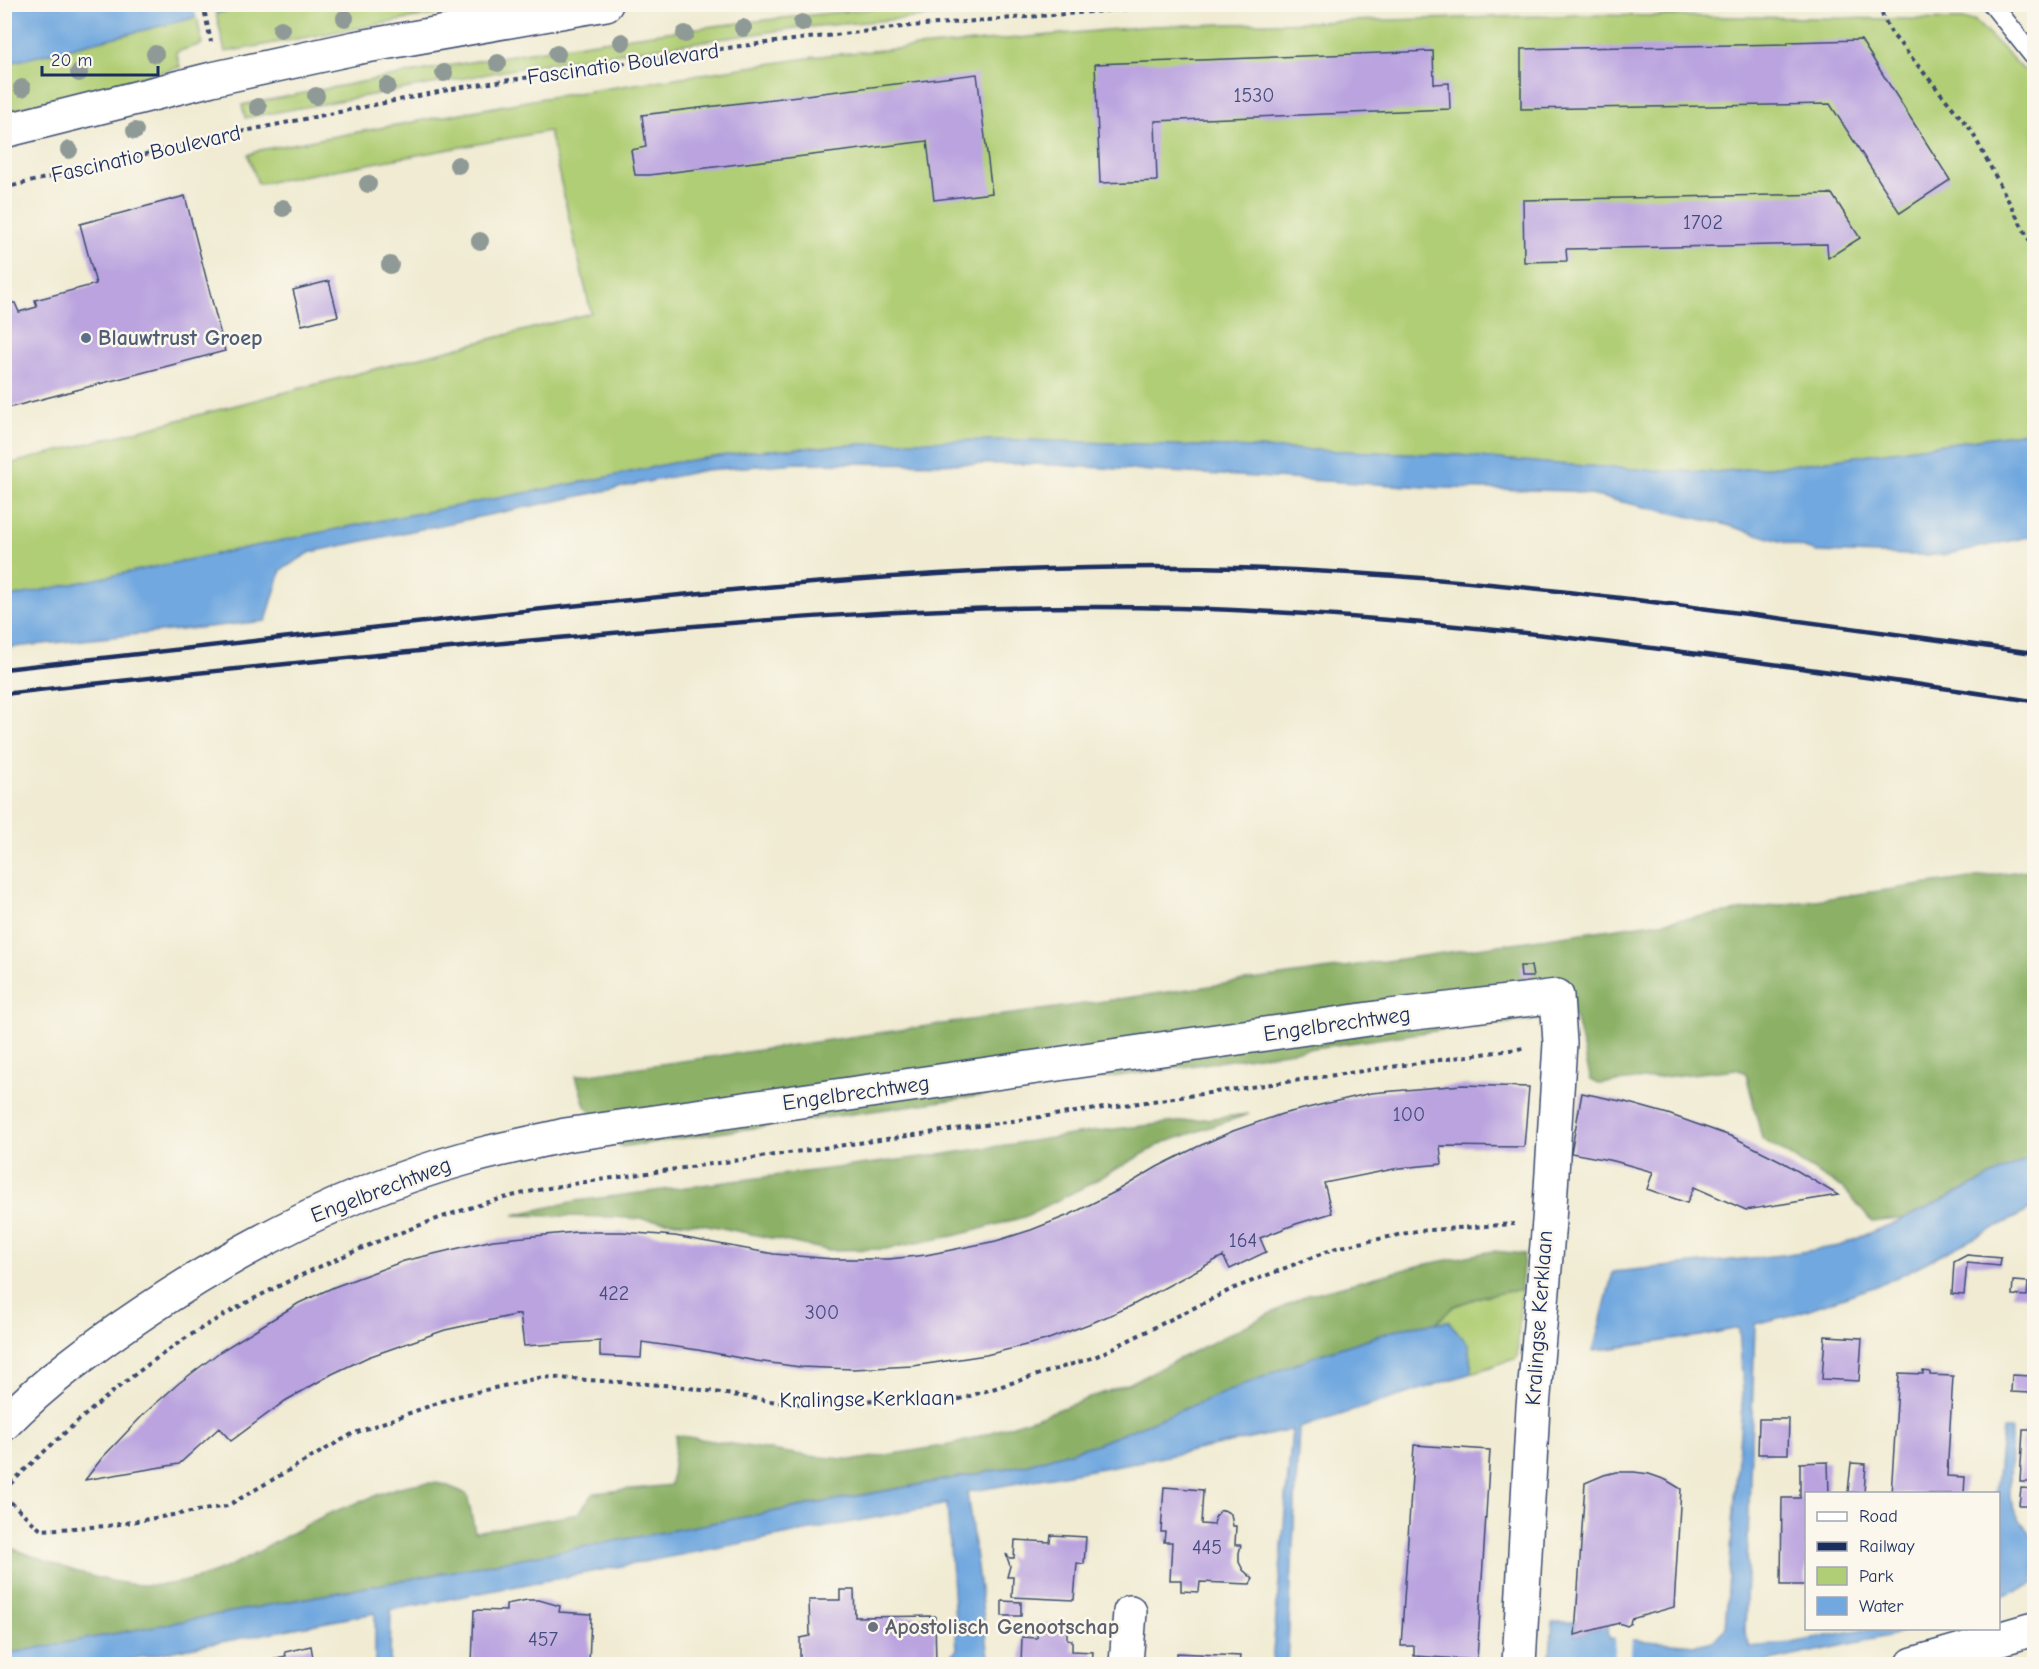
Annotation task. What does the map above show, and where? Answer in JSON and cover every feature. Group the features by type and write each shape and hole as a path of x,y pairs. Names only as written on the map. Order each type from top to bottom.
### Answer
{"street":[{"path":"4,132 212,79 355,48 606,4"},
{"name":"Engelbrechtweg","path":"4,1424 22,1405 104,1339 227,1260 305,1219 387,1185 466,1158 565,1135 1390,1016 1557,996 1560,1043 1549,1221"},
{"name":"Kralingse Kerklaan","path":"1519,1665 1533,1407 1549,1221"},
{"path":"1126,1665 1130,1612"},
{"path":"1926,1663 2034,1629"}],"lane":[{"path":"1992,4 2034,57"}],"path":[{"path":"203,4 208,25"},
{"name":"Fascinatio Boulevard","path":"4,188 225,135 463,87 752,45 911,26 1155,7 1252,4"},
{"path":"1880,4 1883,17 1892,34 1971,130 2034,249"},
{"path":"4,1490 89,1412 188,1337 289,1280 423,1223 475,1206 554,1187 606,1179 1560,1043"},
{"name":"Kralingse Kerklaan","path":"4,1496 40,1530 107,1526 227,1506 352,1434 454,1397 543,1377 677,1386 789,1404 960,1399 1095,1357 1232,1289 1336,1248 1417,1231 1549,1221"}],"green space":[{"path":"259,5 487,5 225,52 216,13"},
{"path":"917,5 1057,5 797,28 542,64 245,118 242,105 573,45 720,25"},
{"path":"1585,15 1974,20 2034,80 2034,431 1801,464 1715,472 1555,464 1457,455 1022,440 913,441 755,451 672,463 5,598 5,465 591,313 549,131 258,184 248,155 260,150 544,98 828,55 1151,26"},
{"path":"197,17 202,44 176,52 180,67 5,112 5,64"},
{"path":"2034,869 2034,1152 2023,1161 1906,1218 1872,1222 1844,1189 1762,1139 1746,1073 1736,1069 1599,1084 1591,1080 1575,1016 1441,1030 620,1147 585,1106 576,1076"},
{"path":"1249,1114 1163,1143 1024,1217 958,1235 885,1249 827,1250 703,1224 614,1217 514,1215 576,1201 946,1154 1097,1131"},
{"path":"1493,1251 1524,1254 1521,1289 1483,1296 1454,1306 1436,1323 1405,1327 1315,1356 1097,1444 1025,1465 5,1654 4,1555 11,1548 69,1569 109,1580 129,1584 170,1584 228,1567 328,1514 412,1484 442,1484 467,1494 475,1532 578,1514 594,1493 671,1485 676,1435 808,1456 856,1460 955,1444 1041,1416 1130,1383 1308,1295 1422,1265"},
{"path":"1521,1289 1517,1358 1472,1373 1468,1344 1448,1321 1436,1323 1454,1306 1483,1296"}],"water":[{"path":"4,5 259,5 197,17 5,64"},
{"path":"2034,431 2034,536 1943,555 1817,552 1723,524 1572,491 1443,488 1036,464 798,463 705,470 311,552 281,570 266,621 5,648 5,598 672,463 755,451 913,441 1022,440 1457,455 1555,464 1715,472 1801,464"},
{"path":"2034,1152 2034,1208 1885,1283 1792,1315 1755,1324 1745,1632 1750,1647 1791,1643 1858,1630 1906,1630 1888,1636 1756,1664 1549,1664 1553,1622 1576,1622 1575,1635 1608,1626 1609,1638 1696,1645 1713,1641 1725,1628 1743,1392 1739,1328 1700,1336 1593,1351 1613,1272 1782,1255 1839,1246 1906,1218 2023,1161"},
{"path":"1448,1321 1468,1344 1472,1373 1299,1428 1287,1664 1272,1664 1292,1430 1148,1460 967,1492 990,1664 941,1664 957,1649 947,1504 391,1610 390,1664 375,1664 375,1613 105,1664 5,1664 5,1654 1025,1465 1097,1444 1315,1356 1405,1327"},
{"path":"2003,1429 2011,1429 2010,1497 2015,1512 2034,1540 2034,1584 2000,1597 2000,1492 1996,1492"}],"pier":[{"path":"194,5 214,5 216,16 197,20"},
{"path":"1615,1636 1632,1638 1630,1664 1613,1664"}],"building":[{"path":"1861,40 1950,180 1900,213 1830,104 1521,109 1521,49 1788,44 1788,42"},
{"path":"1433,51 1434,84 1449,83 1450,109 1155,121 1157,181 1100,183 1095,64"},
{"path":"977,74 992,193 934,200 927,141 635,175 631,150 646,147 642,115"},
{"path":"1832,194 1860,238 1828,258 1827,244 1566,249 1567,261 1524,262 1523,200"},
{"path":"185,196 225,351 4,409 4,303 15,303 19,312 37,307 35,300 96,284 80,224"},
{"path":"329,281 338,316 302,325 293,290"},
{"path":"1520,966 1531,966 1533,977 1521,977"},
{"path":"1462,1085 1529,1087 1524,1147 1440,1146 1442,1164 1399,1168 1324,1183 1332,1213 1260,1238 1266,1252 1230,1269 1223,1256 1129,1307 1046,1340 986,1355 913,1366 853,1369 800,1367 642,1342 641,1358 600,1356 600,1341 524,1346 520,1314 445,1330 368,1357 332,1374 285,1401 231,1441 219,1428 179,1464 85,1480 102,1458 145,1413 221,1351 299,1303 334,1287 404,1261 493,1240 576,1232 622,1232 675,1236 774,1254 833,1259 889,1259 926,1255 996,1241 1069,1215 1197,1147 1233,1131 1282,1114 1371,1093"},
{"path":"1582,1093 1668,1114 1733,1137 1781,1161 1838,1195 1746,1210 1694,1187 1687,1203 1647,1189 1653,1172 1614,1161 1571,1153"},
{"path":"1967,1255 2001,1258 2000,1266 1967,1263 1964,1295 1952,1294 1954,1262"},
{"path":"2013,1281 2028,1282 2027,1296 2012,1295"},
{"path":"1825,1336 1862,1338 1859,1381 1822,1379"},
{"path":"1923,1371 1930,1372 1930,1375 1953,1376 1947,1476 1965,1477 1964,1492 1891,1492 1899,1373 1923,1374"},
{"path":"2012,1375 2031,1376 2030,1393 2011,1392"},
{"path":"1759,1419 1789,1419 1788,1454 1758,1454"},
{"path":"2023,1430 2034,1430 2034,1482 2020,1482"},
{"path":"1414,1445 1490,1450 1477,1660 1414,1656 1414,1646 1401,1646"},
{"path":"1828,1462 1829,1492 1805,1492 1805,1585 1781,1585 1782,1498 1800,1498 1800,1463"},
{"path":"1851,1463 1866,1464 1864,1492 1848,1492"},
{"path":"1616,1472 1649,1474 1681,1489 1674,1607 1631,1619 1627,1626 1619,1623 1575,1635 1585,1483"},
{"path":"1164,1487 1203,1490 1201,1524 1214,1525 1215,1517 1220,1511 1224,1510 1231,1514 1233,1526 1236,1526 1235,1545 1241,1545 1239,1562 1243,1570 1253,1579 1250,1584 1200,1582 1199,1592 1181,1591 1181,1580 1170,1580 1172,1542 1164,1542 1165,1532 1161,1532"},
{"path":"2021,1488 2034,1489 2033,1505 2019,1505"},
{"path":"1051,1535 1086,1537 1084,1564 1077,1563 1074,1600 1012,1597 1013,1577 1007,1577 1010,1566 1006,1554 1014,1558 1015,1540 1050,1542"},
{"name":"Apostolisch Genootschap","path":"840,1590 854,1590 855,1617 935,1616 936,1664 800,1664 800,1638 810,1636 809,1600 840,1600"},
{"path":"539,1600 560,1606 559,1612 591,1614 589,1664 472,1664 474,1610 506,1611 506,1604"},
{"path":"1002,1601 1021,1602 1021,1616 1002,1616"},
{"path":"1038,1623 1067,1624 1067,1639 1072,1640 1072,1651 1093,1652 1092,1664 1021,1664 1022,1637 1037,1638"},
{"path":"311,1646 314,1664 247,1664 286,1656 285,1652"},
{"path":"1177,1653 1240,1656 1239,1664 1176,1664"},
{"path":"242,1660 243,1664 223,1663"}],"railway":[{"path":"4,669 687,594 932,574 1178,567 1286,570 1501,585 1608,596 2034,653"},
{"path":"4,694 259,666 763,620 929,611 1096,607 1287,613 1501,630 1715,656 2034,701"}],"place":[{"name":"Blauwtrust Groep","path":"86,338"},
{"name":"Apostolisch Genootschap","path":"873,1627"}]}
